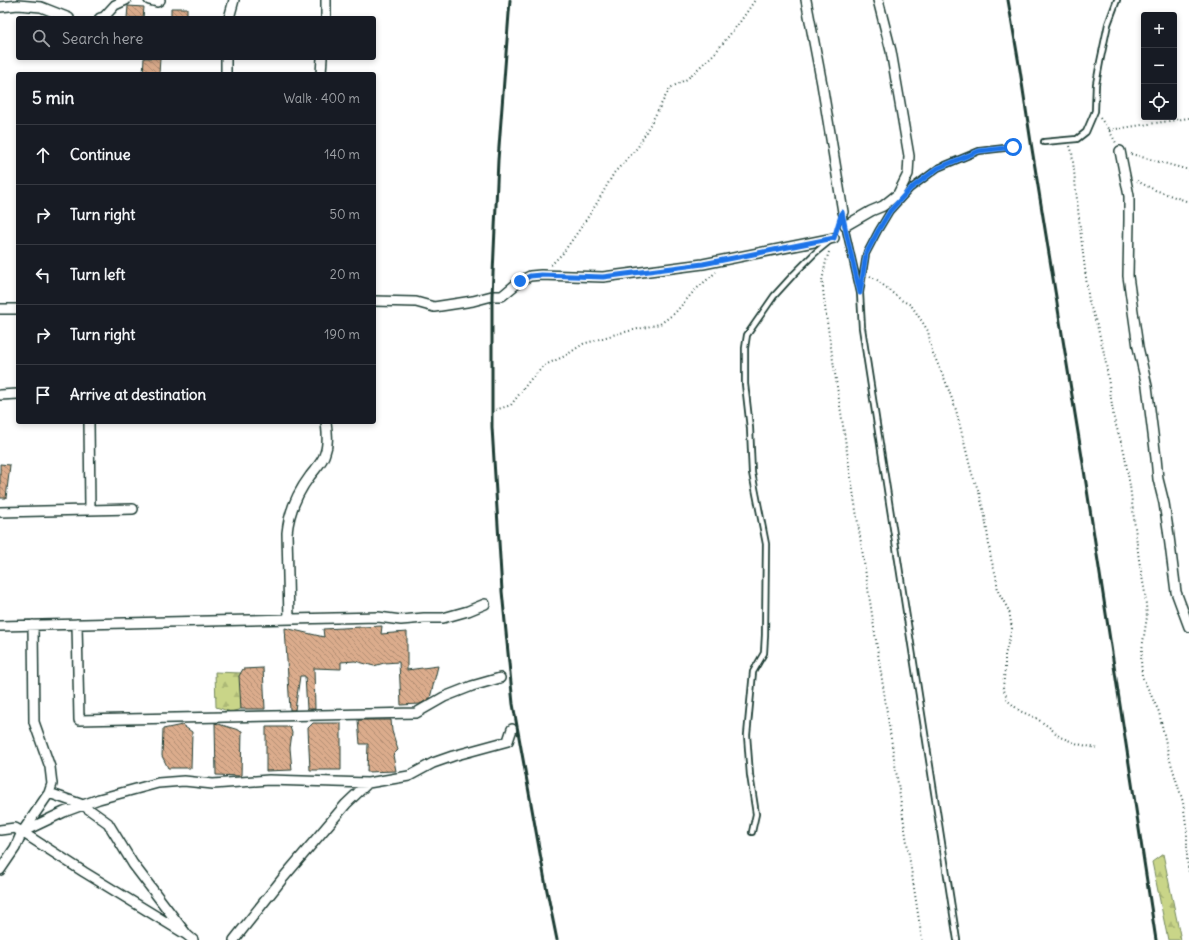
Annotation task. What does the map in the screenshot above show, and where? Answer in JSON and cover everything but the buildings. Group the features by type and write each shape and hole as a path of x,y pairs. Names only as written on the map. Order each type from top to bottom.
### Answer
{"street":[{"path":"105,16 115,6 126,0"},
{"path":"149,0 157,2 160,0"},
{"path":"230,16 234,0"},
{"path":"326,0 326,16"},
{"path":"806,0 823,92 842,212"},
{"path":"845,226 883,206 898,194 908,174 909,156 891,51 878,0"},
{"path":"0,7 18,5 42,7 64,16"},
{"path":"226,60 226,72"},
{"path":"321,72 322,60"},
{"path":"1120,151 1129,196 1128,276 1138,346 1147,386 1158,479 1164,503 1176,592 1189,627"},
{"path":"376,301 416,302 434,307 473,301 492,296 502,296 520,281 530,276 603,277 703,264 834,238"},
{"path":"0,309 16,309"},
{"path":"0,395 16,394"},
{"path":"89,424 90,510"},
{"path":"289,619 288,521 291,510 301,489 325,453 328,437 326,424"},
{"path":"0,512 133,508"},
{"path":"0,626 378,617 401,620 443,618 468,611 485,604"},
{"path":"77,624 79,720 416,713 451,694 500,678"},
{"path":"0,870 15,848 22,832 50,793 52,784 50,766 34,722 33,625"},
{"path":"22,832 99,798 158,784 184,781 213,784 269,780 368,783 409,776 433,763 508,741 512,729"},
{"path":"234,940 346,804 368,783"},
{"path":"50,793 83,805 108,823 134,864 190,938"},
{"path":"0,830 15,828 190,938"}],"lane":[{"path":"1044,142 1077,139 1086,132 1095,111 1096,84 1100,62 1108,24 1117,0"},
{"path":"860,293 866,254 890,211 910,189 938,168 979,151 1013,147"},
{"path":"842,212 860,293 862,328 957,940"},
{"path":"752,832 756,814 750,775 747,735 753,672 764,653 766,544 752,473 750,428 745,384 745,348 747,334 774,296 815,253 834,238"}],"path":[{"path":"541,275 563,253 597,203 614,173 638,147 670,88 687,79 715,53 756,0"},
{"path":"1095,111 1109,130 1120,151 1189,170"},
{"path":"1109,130 1189,118"},
{"path":"1067,140 1072,152 1090,302 1105,357 1114,419 1124,451 1145,593 1147,617 1143,642 1142,676 1159,712 1169,757 1183,802 1187,832 1187,860 1189,872"},
{"path":"1125,176 1155,190 1189,202"},
{"path":"834,238 826,261 822,281 826,315 922,940"},
{"path":"492,411 511,405 530,380 545,365 565,356 584,344 616,334 660,324 675,313 694,291 722,268 723,260"},
{"path":"864,272 877,280 901,300 911,305 923,323 928,331 932,352 945,380 956,410 972,474 985,517 991,559 996,576 998,591 1009,611 1012,628 1005,655 1003,688 1008,700 1020,711 1036,718 1060,737 1078,744 1096,748"}],"green space":[{"path":"215,672 241,673 241,709 231,712 216,707"},
{"path":"1163,854 1181,940 1168,940 1152,862"}],"railway":[{"path":"510,0 498,160 492,296 492,427 502,591 513,704 557,940"},
{"path":"1008,0 1082,457 1156,940"}],"route":[{"path":"520,281 530,276 603,277 703,264 834,238 842,212 860,293 866,254 890,211 910,189 938,168 979,151 1013,147"}]}
